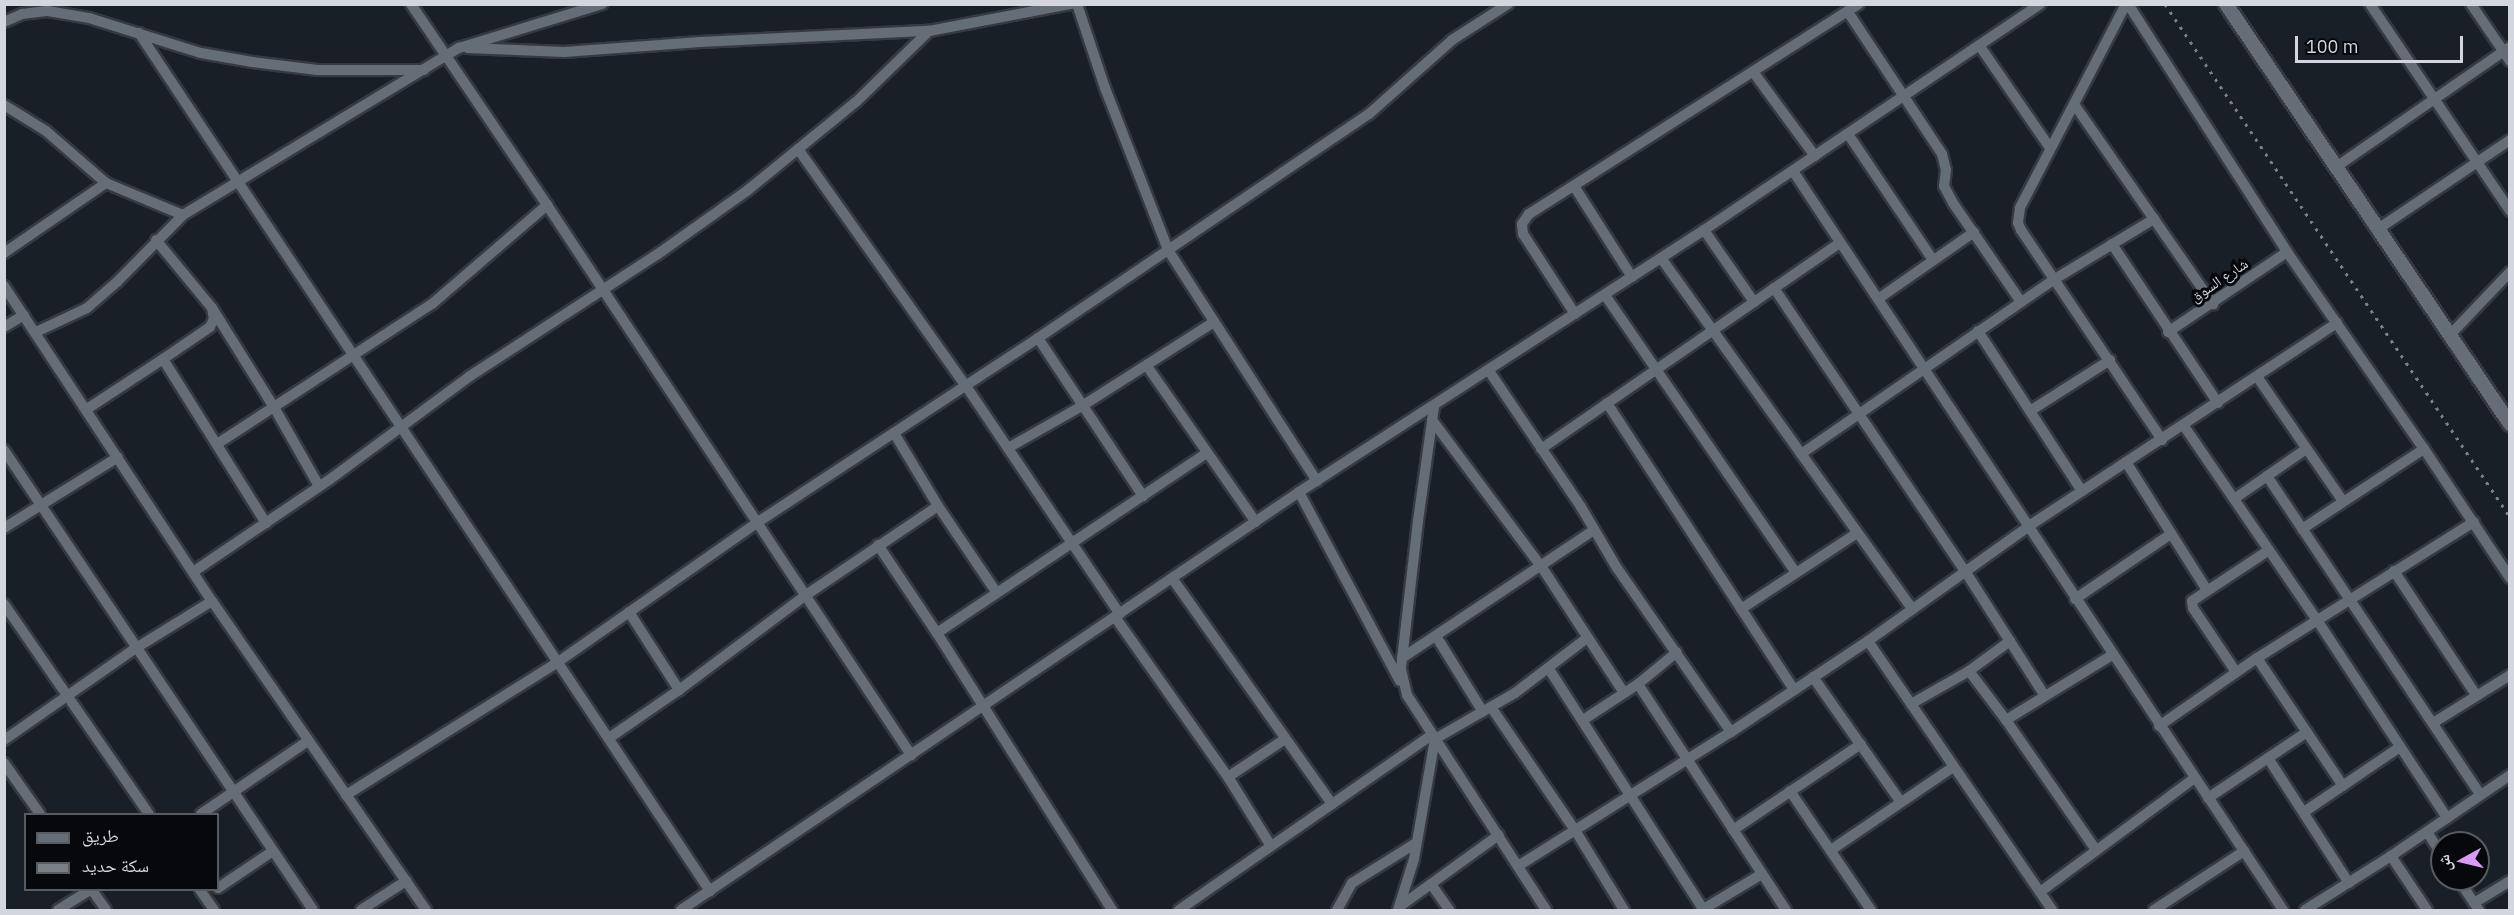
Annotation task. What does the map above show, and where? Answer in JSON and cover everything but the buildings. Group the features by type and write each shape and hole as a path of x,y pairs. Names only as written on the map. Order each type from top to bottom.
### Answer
{"street":[{"path":"4,22 22,14 36,4"},
{"path":"411,4 548,205 910,755"},
{"path":"36,332 87,308 117,282 183,215 459,48 602,4"},
{"path":"459,48 564,52 700,42 929,31 1071,4"},
{"path":"1077,4 1105,88 1168,250 1317,481"},
{"path":"346,795 558,662 758,522 1038,338 1369,114 1452,40 1508,4"},
{"path":"1575,314 1523,234 1522,224 1529,214 1754,73 1858,4"},
{"path":"681,910 1299,492 1434,407 1704,230 2040,4"},
{"path":"2162,440 2020,230 2018,215 2050,148 2127,4 2287,252 2474,522 2510,578"},
{"path":"2226,4 2510,424"},
{"path":"2370,4 2510,211"},
{"path":"2471,4 2506,49 2510,62"},
{"path":"22,14 48,11 89,18 201,53 252,62 318,70 425,70"},
{"path":"1848,12 1942,154 1946,170 1944,186 2021,302"},
{"path":"193,572 319,486 401,425 748,190 856,102 929,31"},
{"path":"140,33 237,183 401,425 710,891"},
{"path":"1979,45 2050,148"},
{"path":"2336,167 2506,49"},
{"path":"1754,73 1815,156"},
{"path":"2074,104 2213,304"},
{"path":"4,105 46,131 106,183 183,215"},
{"path":"1848,134 1933,260"},
{"path":"2378,229 2510,140"},
{"path":"798,149 966,386 1228,777 1271,846"},
{"path":"1793,171 2029,526 2193,779 2283,910"},
{"path":"4,253 106,183"},
{"path":"1574,186 1632,277"},
{"path":"217,444 275,409 432,304 548,205"},
{"path":"1801,454 2055,279 2154,219"},
{"path":"1704,230 1754,302"},
{"path":"1878,299 1974,232"},
{"path":"156,240 212,308 275,409 319,486"},
{"path":"1541,448 1840,243"},
{"path":"2112,244 2168,332 2218,403"},
{"name":"شارع السوق","path":"2168,332 2213,304 2287,252"},
{"path":"1661,258 1714,329 1912,609"},
{"path":"2450,335 2510,272"},
{"path":"4,286 212,601 426,910"},
{"path":"1774,288 1965,571 2044,696"},
{"path":"1605,295 1796,573"},
{"path":"87,409 210,327 214,319 212,308"},
{"path":"4,327 24,315"},
{"path":"1008,448 1082,406 1214,322"},
{"path":"1518,866 1731,732 1868,641 2029,526 2258,378 2337,324"},
{"path":"1978,331 2082,491"},
{"path":"1038,338 1143,496"},
{"path":"163,359 266,523"},
{"path":"2030,411 2110,360"},
{"path":"1146,366 1256,522"},
{"path":"1489,371 1617,568 1731,732"},
{"path":"2258,378 2343,501"},
{"path":"1607,403 1794,690"},
{"path":"1407,695 1401,669 1402,658 1434,407"},
{"path":"1432,420 1541,566 1624,693"},
{"path":"2184,426 2317,620 2447,818"},
{"path":"894,433 938,506 997,592"},
{"path":"2234,499 2306,449"},
{"path":"2302,529 2424,449"},
{"path":"4,450 313,910"},
{"path":"937,633 1207,453"},
{"path":"4,528 118,457"},
{"path":"2126,462 2207,590"},
{"path":"2267,476 2480,794"},
{"path":"1299,492 1407,695 1546,910"},
{"path":"609,738 679,690 806,595 938,506"},
{"path":"2159,726 2257,658 2474,522"},
{"path":"1402,658 1594,530"},
{"path":"1741,609 1857,533"},
{"path":"2075,599 2171,534"},
{"path":"878,545 937,633 982,708 1112,910"},
{"path":"2236,672 2192,606 2192,602 2269,550"},
{"path":"2394,571 2476,695"},
{"path":"1172,579 1332,804"},
{"path":"4,740 136,648 212,601"},
{"path":"4,604 148,813"},
{"path":"629,612 679,690"},
{"path":"1436,636 1575,830 1624,910"},
{"path":"1179,910 1332,804 1434,737 1487,710 1548,669 1587,638"},
{"path":"1868,641 2052,910"},
{"path":"1911,705 1969,671 2010,641"},
{"path":"1583,720 1638,684 1677,652"},
{"path":"2006,720 2112,655"},
{"path":"2257,658 2343,786"},
{"path":"1548,669 1583,720 1703,910 1762,874"},
{"path":"1969,671 2006,720 2096,850"},
{"path":"2433,723 2510,675"},
{"path":"1813,677 1900,801"},
{"path":"1638,684 1786,910"},
{"path":"2208,798 2307,732"},
{"path":"1398,909 1416,843 1434,737"},
{"path":"1228,777 1285,739"},
{"path":"202,813 308,741"},
{"path":"1733,830 1861,744"},
{"path":"2304,812 2400,747"},
{"path":"2268,758 2349,883"},
{"path":"4,764 39,813"},
{"path":"1831,850 1953,766"},
{"path":"2305,910 2391,856 2510,775"},
{"path":"2040,892 2193,779"},
{"path":"1790,791 1871,910"},
{"path":"2427,832 2430,837"},
{"path":"1398,909 1499,835"},
{"path":"1337,910 1352,883 1416,843"},
{"path":"219,887 273,851"},
{"path":"2154,910 2244,851"},
{"path":"2391,856 2427,910"},
{"path":"361,910 406,881"},
{"path":"2466,891 2476,907 2510,881"},
{"path":"1431,884 1449,910"},
{"path":"58,910 89,891"},
{"path":"92,891 106,910"},
{"path":"202,893 214,910"},
{"path":"698,899 705,910"},
{"path":"1195,900 1202,910"}],"railway":[{"path":"2165,4 2510,517"}]}
